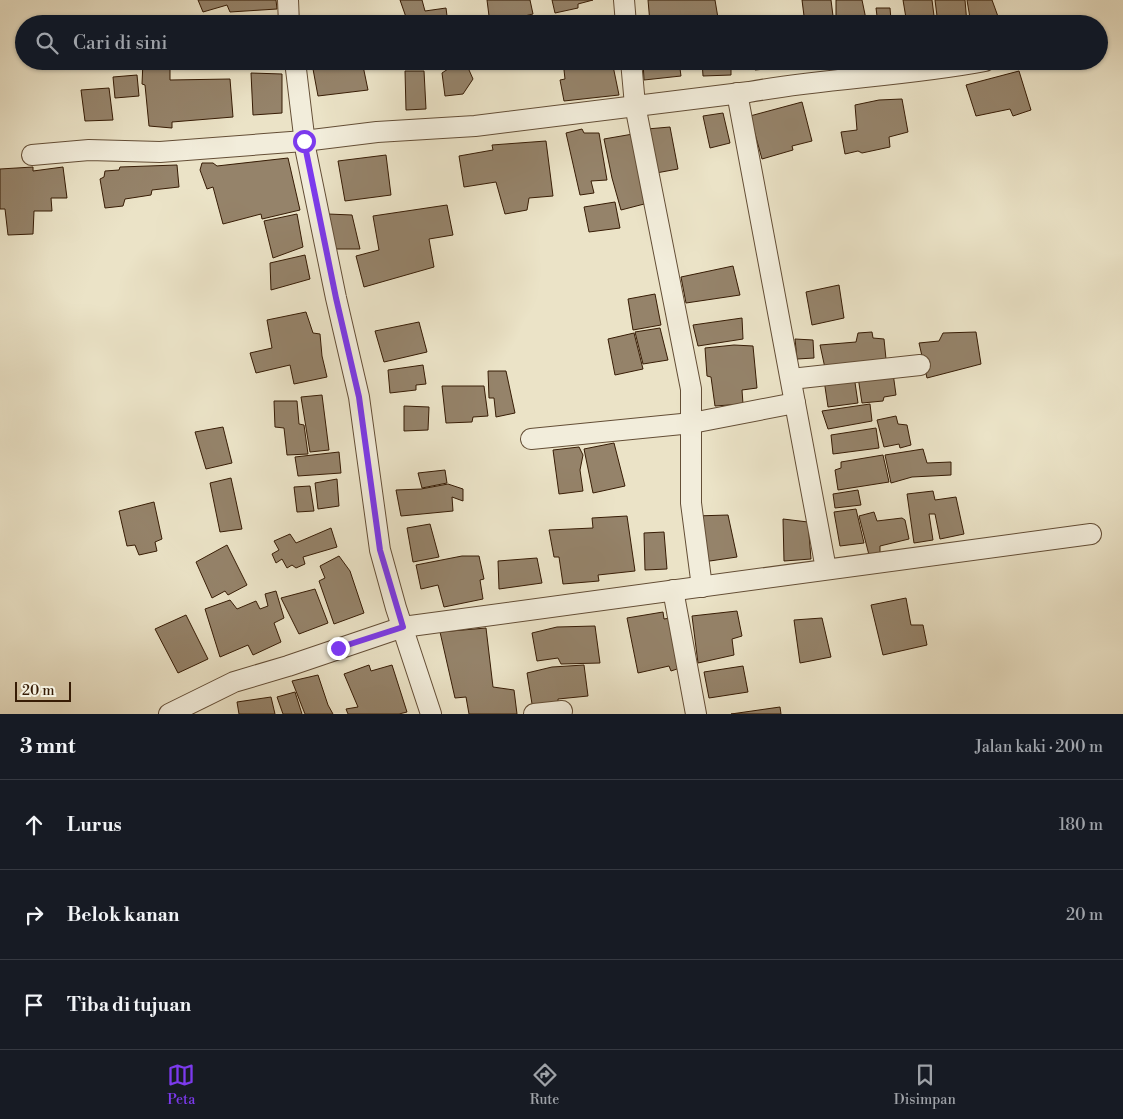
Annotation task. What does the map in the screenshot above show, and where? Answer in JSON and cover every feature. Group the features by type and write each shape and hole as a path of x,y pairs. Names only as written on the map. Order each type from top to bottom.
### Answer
{"street":[{"path":"288,0 289,15"},
{"path":"624,0 625,15"},
{"path":"296,70 304,141 336,298 359,397 380,550 431,714"},
{"path":"631,70 635,105 691,390 691,503 702,586"},
{"path":"32,155 89,150 160,152 304,141 377,132 410,132 517,122 792,84 836,82 921,70"},
{"path":"737,93 826,569"},
{"path":"791,379 920,365"},
{"path":"531,439 692,423 795,403"},
{"path":"170,714 234,682 403,627 1091,534"},
{"path":"673,590 696,714"},
{"path":"534,714 562,711"}],"building":[{"path":"198,0 276,0 277,9 230,12 227,5 203,12"},
{"path":"400,0 422,0 425,11 446,8 447,15 405,15"},
{"path":"487,0 530,0 533,14 529,15 489,15"},
{"path":"552,0 593,0 578,4 578,8 555,13"},
{"path":"648,0 715,0 718,15 649,15"},
{"path":"802,0 831,0 833,15 804,15"},
{"path":"836,0 862,0 865,15 836,15"},
{"path":"903,0 932,0 934,15 906,15"},
{"path":"935,0 965,0 966,15 937,15"},
{"path":"967,0 992,0 997,15 970,15"},
{"path":"876,8 890,8 891,15 877,15"},
{"path":"143,70 170,70 170,80 230,79 233,117 172,122 172,128 149,126 145,85 142,84"},
{"path":"313,70 364,70 368,90 318,96"},
{"path":"446,70 469,70 473,79 463,94 445,96 442,73"},
{"path":"564,70 614,70 619,95 564,101 560,80 565,79"},
{"path":"643,70 680,70 681,76 644,80"},
{"path":"703,70 731,70 731,75 703,76"},
{"path":"405,71 424,71 426,109 406,110"},
{"path":"1019,71 1031,110 1013,116 1010,109 976,116 966,85"},
{"path":"251,73 282,74 282,113 253,115"},
{"path":"137,75 139,96 115,98 113,77"},
{"path":"109,88 113,120 85,121 81,90"},
{"path":"902,99 908,132 889,137 890,147 862,153 858,151 845,154 841,132 857,130 855,105 879,100"},
{"path":"802,102 812,141 792,146 793,150 762,159 750,116"},
{"path":"723,113 730,143 710,148 703,116"},
{"path":"670,127 678,169 656,173 647,129"},
{"path":"582,129 584,133 599,133 607,180 591,181 594,193 580,195 566,133"},
{"path":"633,134 648,203 621,210 604,139"},
{"path":"546,141 553,196 529,198 527,210 505,214 496,182 464,187 459,156 493,150 492,145"},
{"path":"386,155 391,195 345,201 338,161"},
{"path":"288,158 300,210 262,219 261,214 223,224 213,187 207,189 200,170 202,163 213,163 217,166"},
{"path":"177,165 179,187 152,190 151,195 125,199 123,206 105,208 100,179 104,177 105,171 119,170 120,167"},
{"path":"33,167 33,171 63,167 67,198 51,198 52,211 34,211 33,234 8,235 5,209 0,209 0,169"},
{"path":"615,202 620,228 589,232 584,207"},
{"path":"447,205 453,235 429,239 434,267 364,287 356,256 379,250 373,216"},
{"path":"297,214 303,247 273,258 264,221"},
{"path":"328,214 352,215 360,249 334,249"},
{"path":"305,255 310,279 271,290 270,263"},
{"path":"733,266 740,295 686,303 681,277"},
{"path":"839,285 844,318 812,325 806,292"},
{"path":"655,294 661,325 633,330 628,299"},
{"path":"306,312 313,333 320,334 322,356 327,377 294,384 290,365 256,373 250,353 272,348 267,320"},
{"path":"742,318 743,339 698,346 693,325"},
{"path":"419,322 427,352 384,362 375,331"},
{"path":"660,328 668,360 643,364 635,332"},
{"path":"872,332 873,338 884,339 886,359 825,368 820,345 856,342 858,333"},
{"path":"976,332 981,364 927,378 919,343 939,341 943,333"},
{"path":"634,333 643,369 615,375 608,339"},
{"path":"795,339 813,340 814,358 797,359"},
{"path":"734,345 753,346 757,388 742,390 743,404 715,406 711,377 707,376 705,348"},
{"path":"423,365 426,384 416,385 416,390 390,393 388,370"},
{"path":"488,371 506,371 515,413 496,417 494,398 489,398"},
{"path":"893,373 896,395 884,397 883,401 862,403 858,377"},
{"path":"854,376 858,403 828,407 824,380"},
{"path":"442,386 484,386 488,416 473,417 472,422 446,423"},
{"path":"322,395 329,450 310,452 301,397"},
{"path":"274,401 297,401 299,424 304,425 308,454 287,455 284,428 275,427"},
{"path":"870,404 872,421 828,429 822,411"},
{"path":"404,406 429,407 428,430 404,431"},
{"path":"896,416 898,424 907,425 911,445 900,448 899,444 884,447 877,420"},
{"path":"223,427 232,463 206,469 195,432"},
{"path":"876,428 879,448 833,454 831,435"},
{"path":"614,443 625,486 593,493 584,449"},
{"path":"579,447 583,455 580,470 583,491 559,494 553,450"},
{"path":"923,449 927,463 951,462 951,475 912,477 891,483 885,455"},
{"path":"339,452 341,473 298,476 295,457"},
{"path":"883,455 889,482 838,490 835,470 841,468 841,462"},
{"path":"445,470 447,483 422,488 418,473"},
{"path":"231,478 242,529 220,532 210,483"},
{"path":"337,479 339,506 318,509 315,483"},
{"path":"448,484 463,489 463,501 452,497 453,511 401,516 396,490 421,489"},
{"path":"310,486 314,511 297,512 294,487"},
{"path":"858,490 861,505 835,508 833,494"},
{"path":"933,491 935,500 956,497 964,534 940,539 935,514 929,514 933,540 914,543 907,494"},
{"path":"154,502 162,539 155,542 157,551 139,555 135,545 127,546 119,511"},
{"path":"856,509 864,543 840,546 834,512"},
{"path":"874,512 877,521 902,518 905,520 909,539 880,546 880,553 869,555 859,516"},
{"path":"728,515 737,557 703,562 695,516"},
{"path":"627,516 635,571 598,575 599,581 563,584 559,557 554,557 549,530 593,528 592,518"},
{"path":"783,519 808,522 811,559 784,561"},
{"path":"430,524 439,557 413,562 407,528"},
{"path":"331,528 337,547 303,557 305,564 296,568 292,565 287,568 282,559 276,563 272,554 279,550 274,541 290,534 296,543"},
{"path":"664,532 667,569 645,570 644,533"},
{"path":"227,545 247,585 228,595 225,591 212,598 196,562"},
{"path":"339,556 350,571 364,613 334,624 319,581 325,578 320,566"},
{"path":"462,556 479,556 484,579 480,580 483,599 444,607 438,585 421,589 416,565"},
{"path":"537,558 542,583 499,589 498,561"},
{"path":"315,589 328,623 299,634 281,598"},
{"path":"276,591 284,618 274,623 281,642 253,655 248,645 220,657 205,609 230,600 237,609 256,601 260,609 268,606 265,594"},
{"path":"906,598 911,625 923,625 927,645 883,655 871,605"},
{"path":"737,611 742,636 732,639 734,655 698,663 692,616"},
{"path":"663,612 664,619 677,617 686,666 671,671 669,666 638,673 627,618"},
{"path":"186,615 208,659 178,673 155,629"},
{"path":"822,618 831,657 800,663 794,620"},
{"path":"595,626 600,663 561,664 558,658 537,661 532,633 557,627"},
{"path":"486,628 493,687 514,690 517,714 469,714 466,697 455,698 440,632"},
{"path":"369,665 371,671 392,665 407,712 399,714 348,714 346,709 358,707 344,674"},
{"path":"584,665 588,696 558,699 558,708 533,710 527,673 552,667"},
{"path":"743,666 748,692 709,698 704,672"},
{"path":"318,675 333,714 305,714 292,681"},
{"path":"295,692 302,714 283,714 277,697"},
{"path":"271,697 275,714 239,714 237,702"},
{"path":"780,707 781,714 731,714"}],"route":[{"path":"304,141 348,354 359,397 380,550 403,627 338,648"}]}
